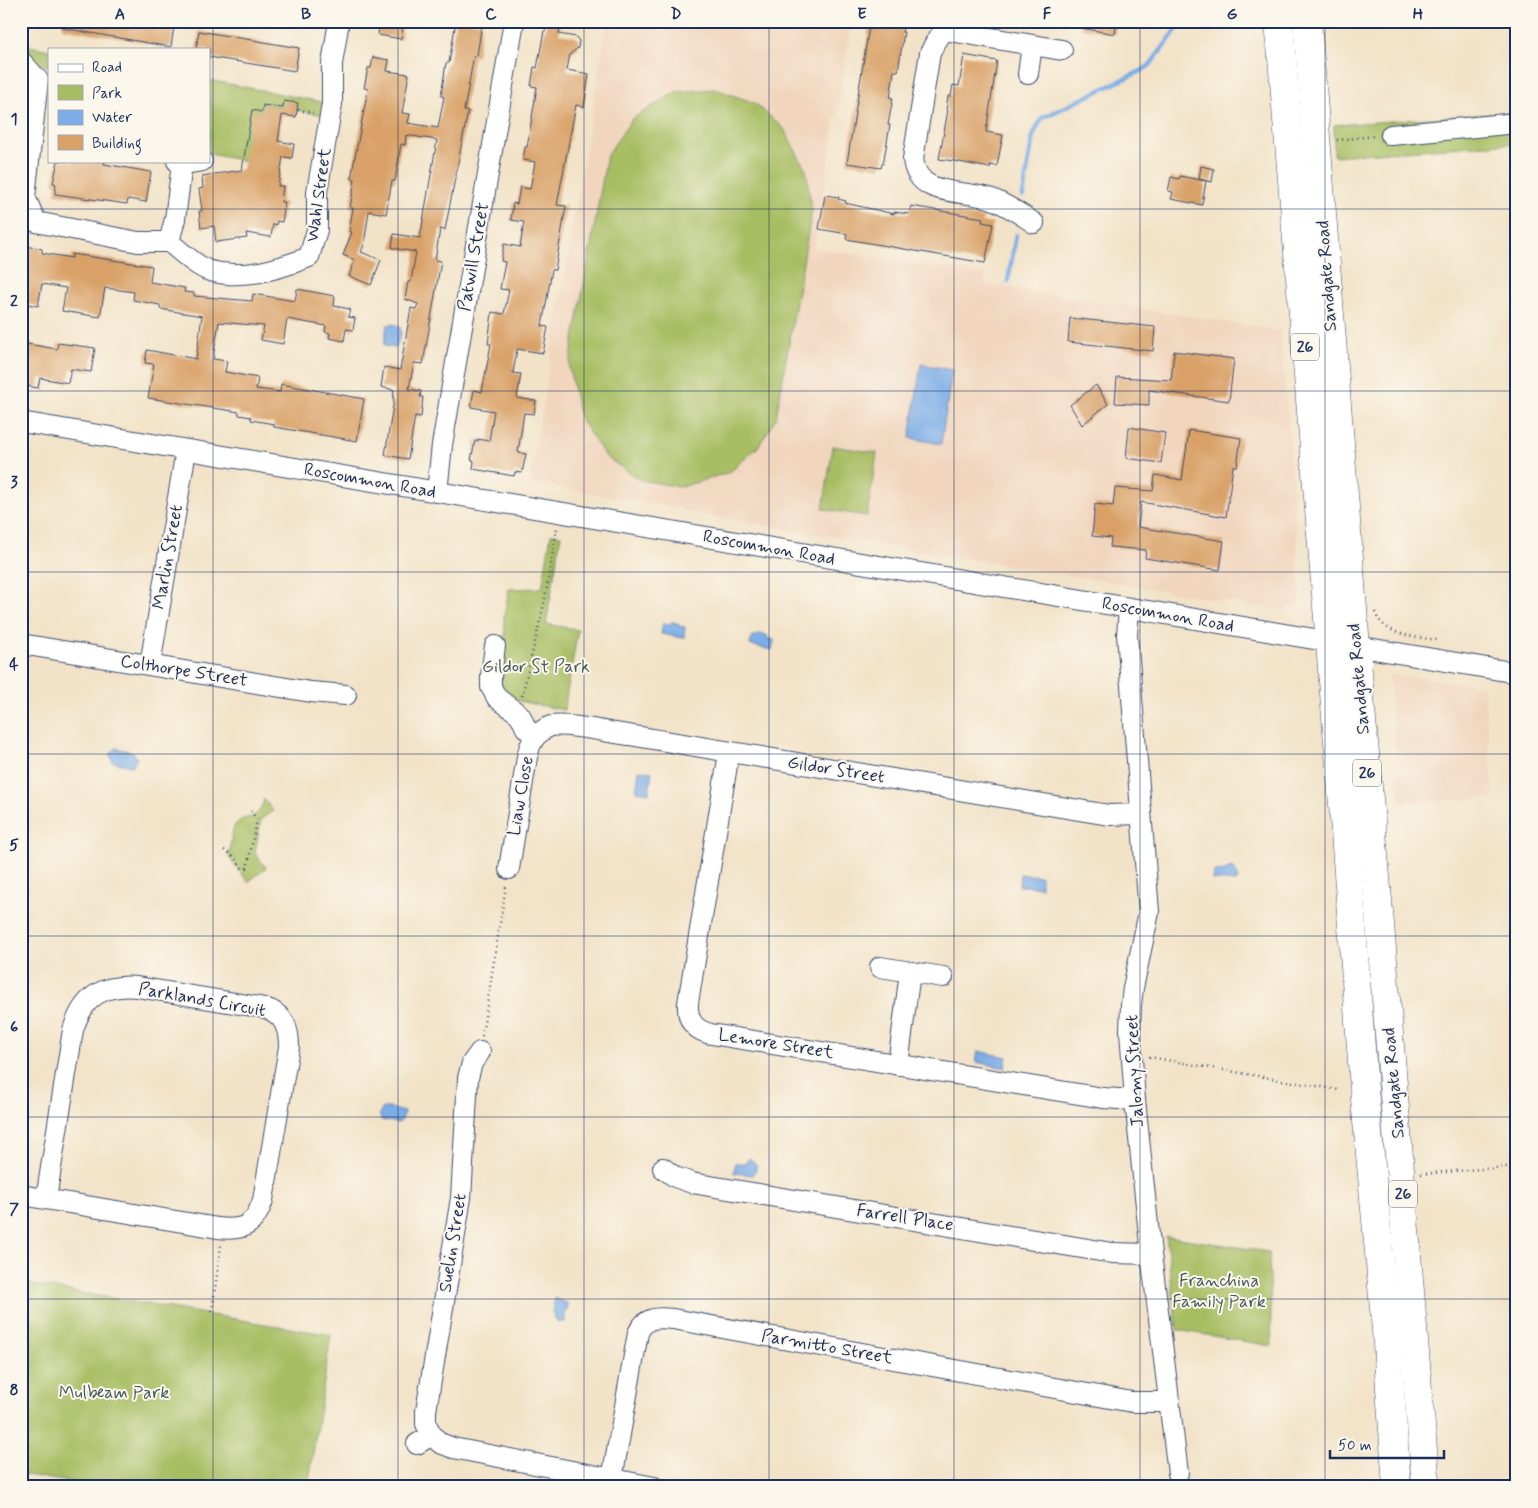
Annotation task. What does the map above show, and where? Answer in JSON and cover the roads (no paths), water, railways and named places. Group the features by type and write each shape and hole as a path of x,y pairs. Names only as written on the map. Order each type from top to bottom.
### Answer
{"highway":[{"name":"Sandgate Road","path":"1279,21 1364,1088 1386,1330 1397,1487"},
{"name":"Sandgate Road","path":"1307,21 1356,646 1426,1487"}],"street":[{"name":"Wahl Street","path":"169,242 209,271 240,275 278,269 309,257 317,230 317,192 332,104 332,64 339,21"},
{"name":"Patwill Street","path":"437,492 442,445 514,21"},
{"path":"1034,223 1000,202 935,188 917,176 913,159 930,53 943,26 1062,50"},
{"path":"1028,74 1032,44"},
{"path":"21,61 38,80 25,197 36,222 138,242 169,242 175,219 197,162"},
{"path":"1391,135 1517,123"},
{"name":"Roscommon Road","path":"21,422 1517,673"},
{"name":"Marlin Street","path":"150,665 186,450"},
{"name":"Jalomy Street","path":"1129,609 1127,635 1149,912 1131,1005 1130,1031 1151,1254 1178,1473"},
{"name":"Colthorpe Street","path":"21,644 311,692 346,695"},
{"path":"495,646 491,686 500,701 516,711 522,718 530,732"},
{"name":"Gildor Street","path":"530,732 559,726 630,735 1109,815 1141,814"},
{"name":"Liaw Close","path":"509,869 530,746 530,732"},
{"name":"Lemore Street","path":"729,753 688,1003 689,1019 695,1027 711,1034 1103,1098 1135,1100"},
{"path":"880,967 943,977"},
{"path":"898,1065 910,972"},
{"name":"Parklands Circuit","path":"21,1195 223,1228 238,1228 252,1222 257,1217 264,1200 289,1047 288,1028 283,1020 274,1011 265,1008 126,986 106,990 95,995 80,1010 73,1030 46,1199"},
{"name":"Suelin Street","path":"480,1052 472,1063 468,1078 461,1198 426,1411 424,1440 453,1448 654,1487"},
{"name":"Farrell Place","path":"663,1168 674,1177 692,1183 1112,1253 1151,1254"},
{"name":"Parmitto Street","path":"612,1479 638,1333 644,1323 658,1318 1132,1402 1169,1402"}],"water":[{"path":"394,324 400,327 401,333 396,348 384,346 387,325"},
{"path":"921,364 952,370 941,444 910,438"},
{"path":"672,622 685,627 684,638 661,634 663,623 669,624"},
{"path":"759,634 767,635 767,638 774,640 772,650 750,645 752,636"},
{"path":"116,748 133,752 137,759 132,766 113,762 110,754"},
{"path":"639,770 652,772 649,793 636,791"},
{"path":"1231,867 1235,869 1238,880 1235,882 1213,880 1214,871 1223,872"},
{"path":"1020,874 1041,876 1041,887 1019,886"},
{"path":"978,1051 1007,1057 1005,1068 976,1062"},
{"path":"383,1108 404,1112 402,1120 398,1123 381,1120 380,1114"},
{"path":"748,1159 751,1159 756,1164 756,1169 752,1175 734,1173 735,1163 746,1163"},
{"path":"555,1298 568,1304 565,1322 557,1321 552,1313"}],"waterway":[{"path":"1023,196 1033,136 1042,118 1143,70 1150,65 1183,21"},
{"path":"1008,281 1016,235"}],"park label":[{"name":"Gildor St Park","path":"536,667"},
{"name":"Franchina Family Park","path":"1219,1291"},
{"name":"Mulbeam Park","path":"114,1393"}]}
